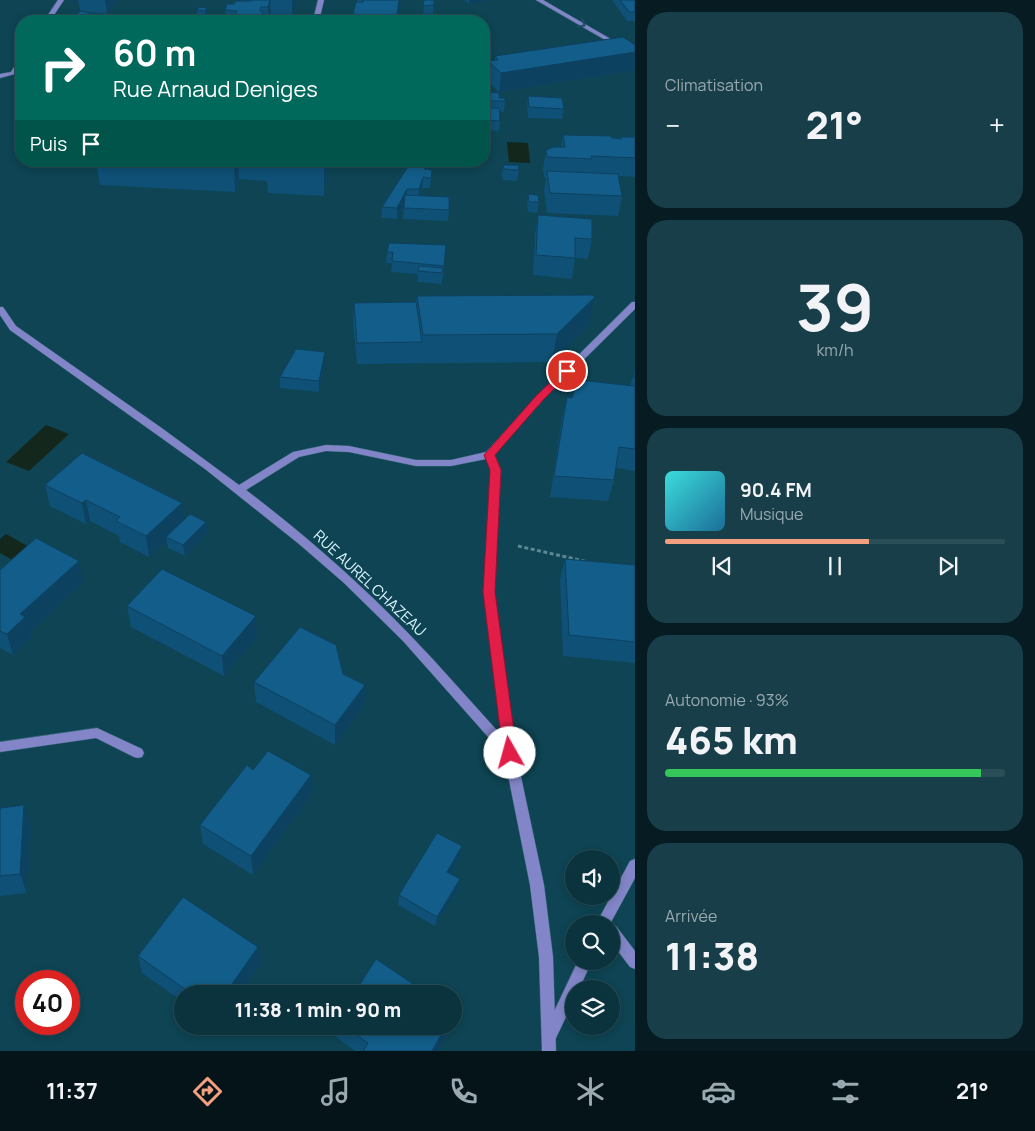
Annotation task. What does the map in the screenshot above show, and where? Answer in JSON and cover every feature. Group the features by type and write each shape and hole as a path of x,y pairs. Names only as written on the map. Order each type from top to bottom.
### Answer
{"street":[{"path":"51,15 61,0"},
{"path":"317,15 321,0"},
{"path":"539,0 635,55"},
{"path":"0,76 13,73 15,70"},
{"path":"240,490 296,454 326,448 349,449 416,463 451,463 489,455 540,398 635,304"},
{"name":"RUE AUREL CHAZEAU","path":"0,309 13,328 240,490 327,563 391,621 510,753"},
{"path":"489,455 496,470 489,592 510,753 537,885 546,956 550,1035 549,1051"},
{"path":"0,747 97,733 138,753"},
{"path":"611,915 635,866"},
{"path":"620,943 635,962"},
{"path":"550,1035 581,970"}],"path":[{"path":"493,541 597,564"}],"shaded area":[{"path":"507,142 528,143 530,163 509,162"},
{"path":"46,425 69,434 29,471 6,462"},
{"path":"6,534 38,552 23,566 0,553 0,539"}],"building":[{"path":"270,0 268,7 261,7 262,15 235,15 237,11 225,10 227,4 234,4 236,1"},
{"path":"364,0 399,0 397,15 353,14 356,2 363,2"},
{"path":"424,0 434,0 434,5 423,6"},
{"path":"620,0 635,0 635,12 629,12"},
{"path":"199,7 207,8 205,11 197,10"},
{"path":"81,11 98,15 75,15"},
{"path":"623,37 635,45 635,52 501,73 490,63 490,61 498,60 495,56"},
{"path":"490,92 499,93 499,98 505,98 505,101 490,101"},
{"path":"528,96 562,98 564,109 529,107"},
{"path":"490,108 499,108 500,121 490,120"},
{"path":"563,135 611,136 612,138 622,139 621,137 635,137 635,158 547,157 546,150 554,147 565,147"},
{"path":"503,165 518,165 519,170 504,169"},
{"path":"408,167 425,167 424,169 432,170 431,178 423,177 419,189 407,189 397,208 382,207"},
{"path":"547,171 618,174 622,196 550,193"},
{"path":"528,194 538,195 539,202 529,202"},
{"path":"405,195 449,197 449,210 404,208"},
{"path":"538,215 592,219 592,239 575,238 575,258 536,255"},
{"path":"389,243 446,245 444,266 392,261 393,252 387,252"},
{"path":"419,266 443,268 442,273 418,271"},
{"path":"592,295 595,297 557,334 423,335 417,296"},
{"path":"416,302 422,342 357,343 354,303"},
{"path":"296,349 325,352 319,381 280,377"},
{"path":"578,380 635,386 635,449 619,447 614,480 554,476 567,397 572,398"},
{"path":"82,453 182,503 146,536 116,521 120,517 86,500 82,503 45,485"},
{"path":"190,514 206,522 183,545 166,537"},
{"path":"36,538 79,561 20,614 25,617 7,634 0,631 0,570"},
{"path":"565,559 635,565 635,642 569,635"},
{"path":"162,569 256,616 222,656 127,606"},
{"path":"300,627 336,645 343,674 365,685 335,725 254,682"},
{"path":"268,751 311,775 251,856 200,825 247,765 253,770"},
{"path":"24,805 20,874 0,876 0,808"},
{"path":"437,833 462,846 447,872 460,879 437,917 399,895"},
{"path":"183,897 258,947 231,985 179,985 138,956"},
{"path":"376,959 415,985 360,985"},
{"path":"357,1035 441,1035 432,1051 363,1051 368,1043"}],"route":[{"path":"510,753 489,592 496,470 489,455 567,371"}]}
